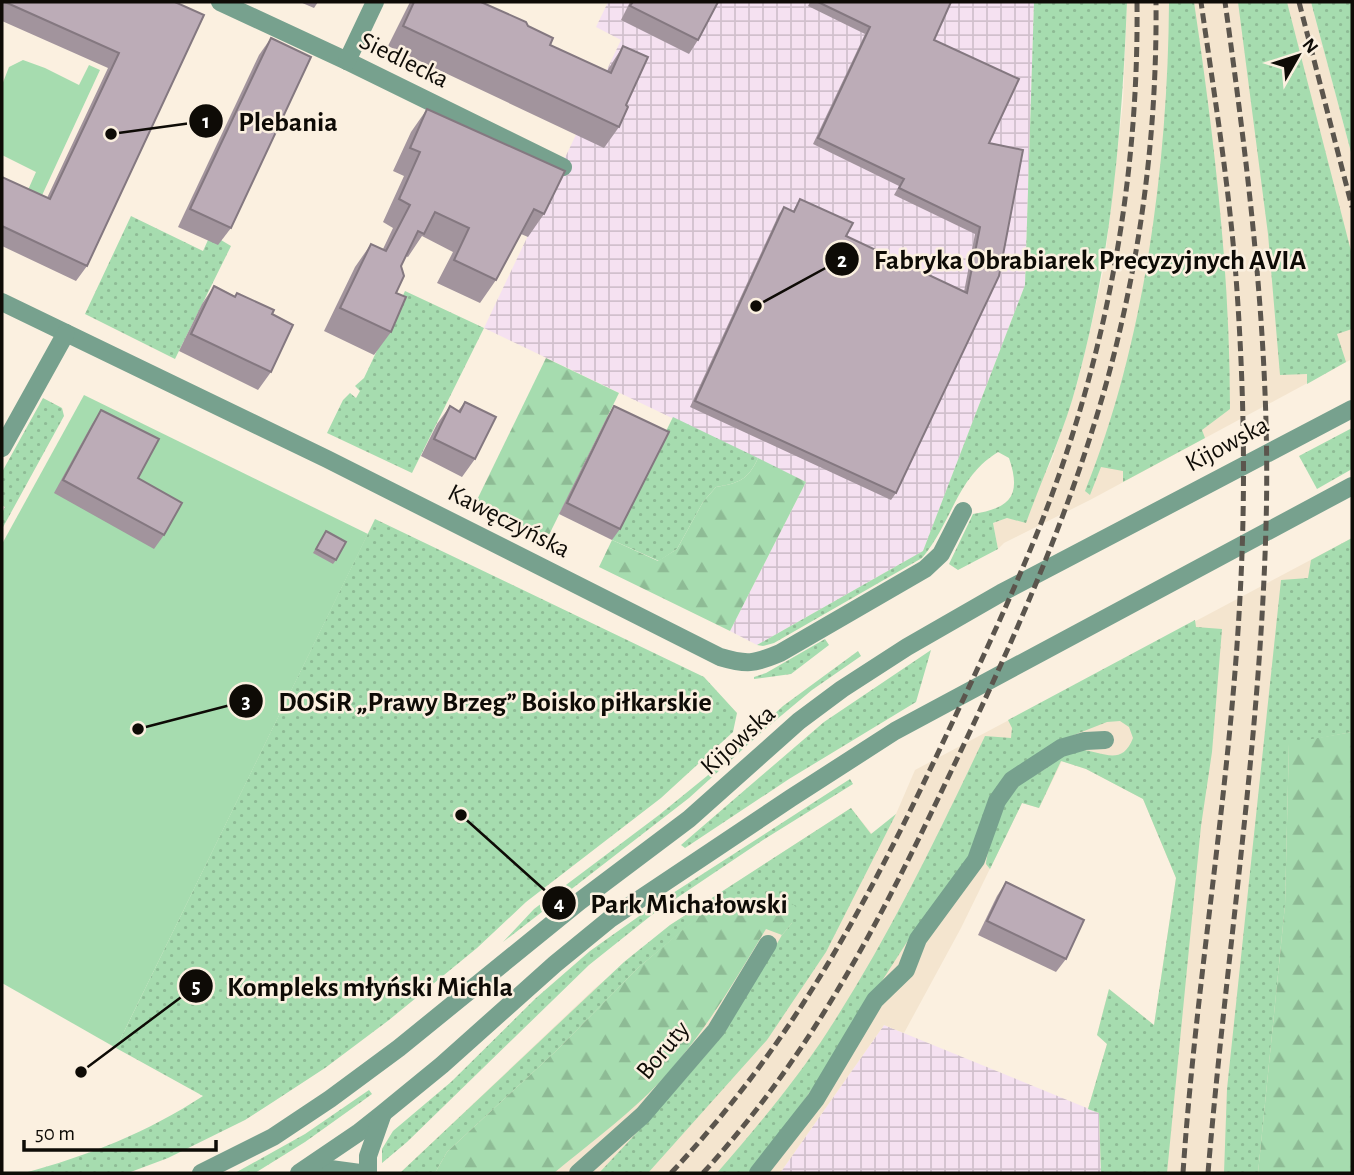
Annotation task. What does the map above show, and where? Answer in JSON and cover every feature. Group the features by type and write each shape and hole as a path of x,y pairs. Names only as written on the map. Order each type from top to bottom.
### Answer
{"street":[{"name":"Siedlecka","path":"220,2 563,167"},
{"path":"347,61 375,2"},
{"name":"Kawęczyńska","path":"2,302 327,458 720,657 743,664 757,663 780,653 925,569 941,554 963,510"},
{"path":"2,448 66,333"},
{"name":"Kijowska","path":"201,1173 273,1137 330,1100 399,1048 580,901 689,819 799,721 842,689 907,647 1002,593 1352,409"},
{"path":"302,1171 382,1114 442,1065 555,964 610,919 849,761 895,731 1352,486"},
{"path":"758,1173 816,1099 875,1000 906,970 918,939 976,860 997,801 1012,780 1061,748 1086,741 1105,740"},
{"name":"Boruty","path":"578,1173 643,1115 716,1030 768,944"},
{"path":"368,1173 368,1156 382,1114"},
{"path":"302,1171 323,1168 360,1173"}],"shaded area":[{"path":"608,2 1034,2 1025,285 923,551 757,645 730,631 806,482 484,328 621,40 596,27"},
{"path":"1127,2 1311,2 1352,156 1352,359 1090,500 1004,543 998,549 993,523 1007,518 1026,522 1051,462 1077,384 1090,331 1104,267 1123,102"},
{"path":"1352,538 1352,1173 1101,1173 1099,1113 1088,1109 1107,1044 1097,1035 1104,1007 1109,989 1154,1025 1176,878 1143,799 1086,769 1062,761 1039,808 1022,803 961,928 904,1033 884,1025 780,1173 400,1173 594,989 671,925 851,808 872,834 896,814 915,770"},
{"path":"884,1025 1099,1113 1101,1173 780,1173"}],"green space":[{"path":"1034,2 1127,2 1113,194 1089,336 1072,401 1026,523 1007,518 993,523 998,549 958,570 949,564 973,514 996,508 1010,498 1014,482 1013,471 1009,458 998,452 973,474 922,558 774,643 757,645 923,551 1025,285"},
{"path":"1169,2 1194,2 1220,204 1230,409 1202,430 1205,438 1123,482 1123,471 1101,467 1090,495 1085,491 1106,434 1123,375 1149,251 1164,125"},
{"path":"1238,2 1287,2 1352,255 1352,329 1337,334 1346,362 1307,384 1307,374 1280,375 1268,234"},
{"path":"1311,2 1352,2 1352,156"},
{"path":"23,60 79,85 89,65 100,70 32,217 19,210 36,172 2,155 2,85 9,67"},
{"path":"131,216 203,251 208,240 221,240 231,246 175,359 85,314"},
{"path":"405,291 484,328 412,473 327,433 343,400 350,393 356,398 360,391 355,386 364,378"},
{"path":"546,358 619,393 546,541 475,504"},
{"path":"84,395 368,534 116,1048 2,983 2,544"},
{"path":"43,398 62,408 64,416 2,529 2,513 5,507 2,505 2,472"},
{"path":"673,417 758,458 742,479 716,487 703,502 677,549 659,561 612,540"},
{"path":"1352,428 1352,469 1317,489 1299,456"},
{"path":"758,458 806,482 730,631 599,567 612,540 658,561 677,549 703,502 716,487 742,479"},
{"path":"375,519 704,677 737,713 733,732 661,798 526,902 477,948 389,1020 325,1068 245,1120 168,1158 128,1173 24,1173 117,1142 161,1121 203,1096 116,1048"},
{"path":"1352,538 1352,732 1289,744 1285,905 1258,1173 1224,1173 1227,1089 1281,580 1308,578 1311,560"},
{"path":"1195,620 1196,627 1222,629 1212,752 1201,826 1167,1173 1101,1173 1099,1113 1088,1109 1107,1044 1097,1035 1109,989 1154,1025 1176,878 1143,799 1086,769 1061,761 1039,808 1022,803 990,869 986,864 998,815 1009,793 1069,752 1081,750 1107,755 1121,754 1133,738 1129,727 1120,721 1107,722 1056,742 1016,768 972,855 907,942 817,1082 752,1173 717,1173 789,1086 850,995 911,886 985,736 1011,738 1012,728 1008,720"},
{"path":"825,639 829,645 791,674 754,679 754,677 766,673"},
{"path":"931,650 916,702 789,779 685,848 681,845 824,722"},
{"path":"858,651 861,656 812,690 689,798 503,942 534,909 659,815 707,776 783,706"},
{"path":"1352,732 1352,1173 1258,1173 1285,905 1289,743"},
{"path":"850,779 853,784 653,914 589,965 407,1142 382,1163 382,1149 393,1131 451,1082 536,998 590,951 659,902"},
{"path":"851,808 871,834 896,814 826,952 767,1040 648,1173 599,1173 723,1035 782,935 792,923 737,902 700,916 638,968 557,1050 447,1152 435,1173 400,1173 624,962 670,925"},
{"path":"786,898 796,907 792,923 782,935 766,929 712,1015 666,1076 614,1124 554,1173 435,1173 447,1152 557,1050 638,968 699,916 723,901 737,902 752,908"},
{"path":"369,1090 372,1094 305,1142 255,1173 235,1173 305,1134"}],"building":[{"path":"5,2 175,2 204,15 87,266 2,226 2,177 50,199 119,53"},
{"path":"414,2 481,2 526,22 528,26 553,38 550,45 611,73 623,46 648,57 619,127 403,26"},
{"path":"633,2 718,2 698,40 630,6"},
{"path":"818,2 951,2 934,40 1019,79 989,143 1023,150 999,276 896,493 695,401 784,207 794,212 800,199 853,223 846,236 967,293 980,227 899,188 904,179 818,138 870,27"},
{"path":"271,38 311,57 231,228 190,209"},
{"path":"427,109 565,171 544,214 534,209 496,280 454,260 469,228 435,212 424,234 418,231 401,266 404,276 396,293 406,297 391,332 340,308 371,244 386,251 410,205 399,199 420,152 410,148"},
{"path":"214,286 235,297 237,293 274,310 272,314 293,325 271,372 191,334"},
{"path":"465,402 496,417 475,459 434,439 450,406 460,412"},
{"path":"614,406 669,432 620,529 567,503"},
{"path":"101,410 159,439 138,478 182,503 164,535 63,480"},
{"path":"326,531 346,542 336,560 316,549"},
{"path":"1006,882 1084,920 1066,959 987,921"}],"railway":[{"path":"671,1173 755,1072 792,1020 858,912 945,738 1040,526 1083,399 1114,268 1132,136 1137,2"},
{"path":"703,1173 777,1082 809,1035 868,937 895,887 972,726 1047,556 1089,440 1107,381 1138,242 1152,122 1156,2"},
{"path":"1183,1173 1196,1029 1229,741 1243,517 1241,357 1236,277 1201,2"},
{"path":"1208,1173 1257,688 1263,607 1267,460 1262,328 1250,197 1225,2"},
{"path":"1299,2 1352,207"}],"place":[{"name":"Plebania","path":"111,134"},
{"name":"Fabryka Obrabiarek Precyzyjnych AVIA","path":"756,306"},
{"name":"DOSiR „Prawy Brzeg” Boisko piłkarskie","path":"138,729"},
{"name":"Park Michałowski","path":"461,815"},
{"name":"Kompleks młyński Michla","path":"81,1072"}]}
